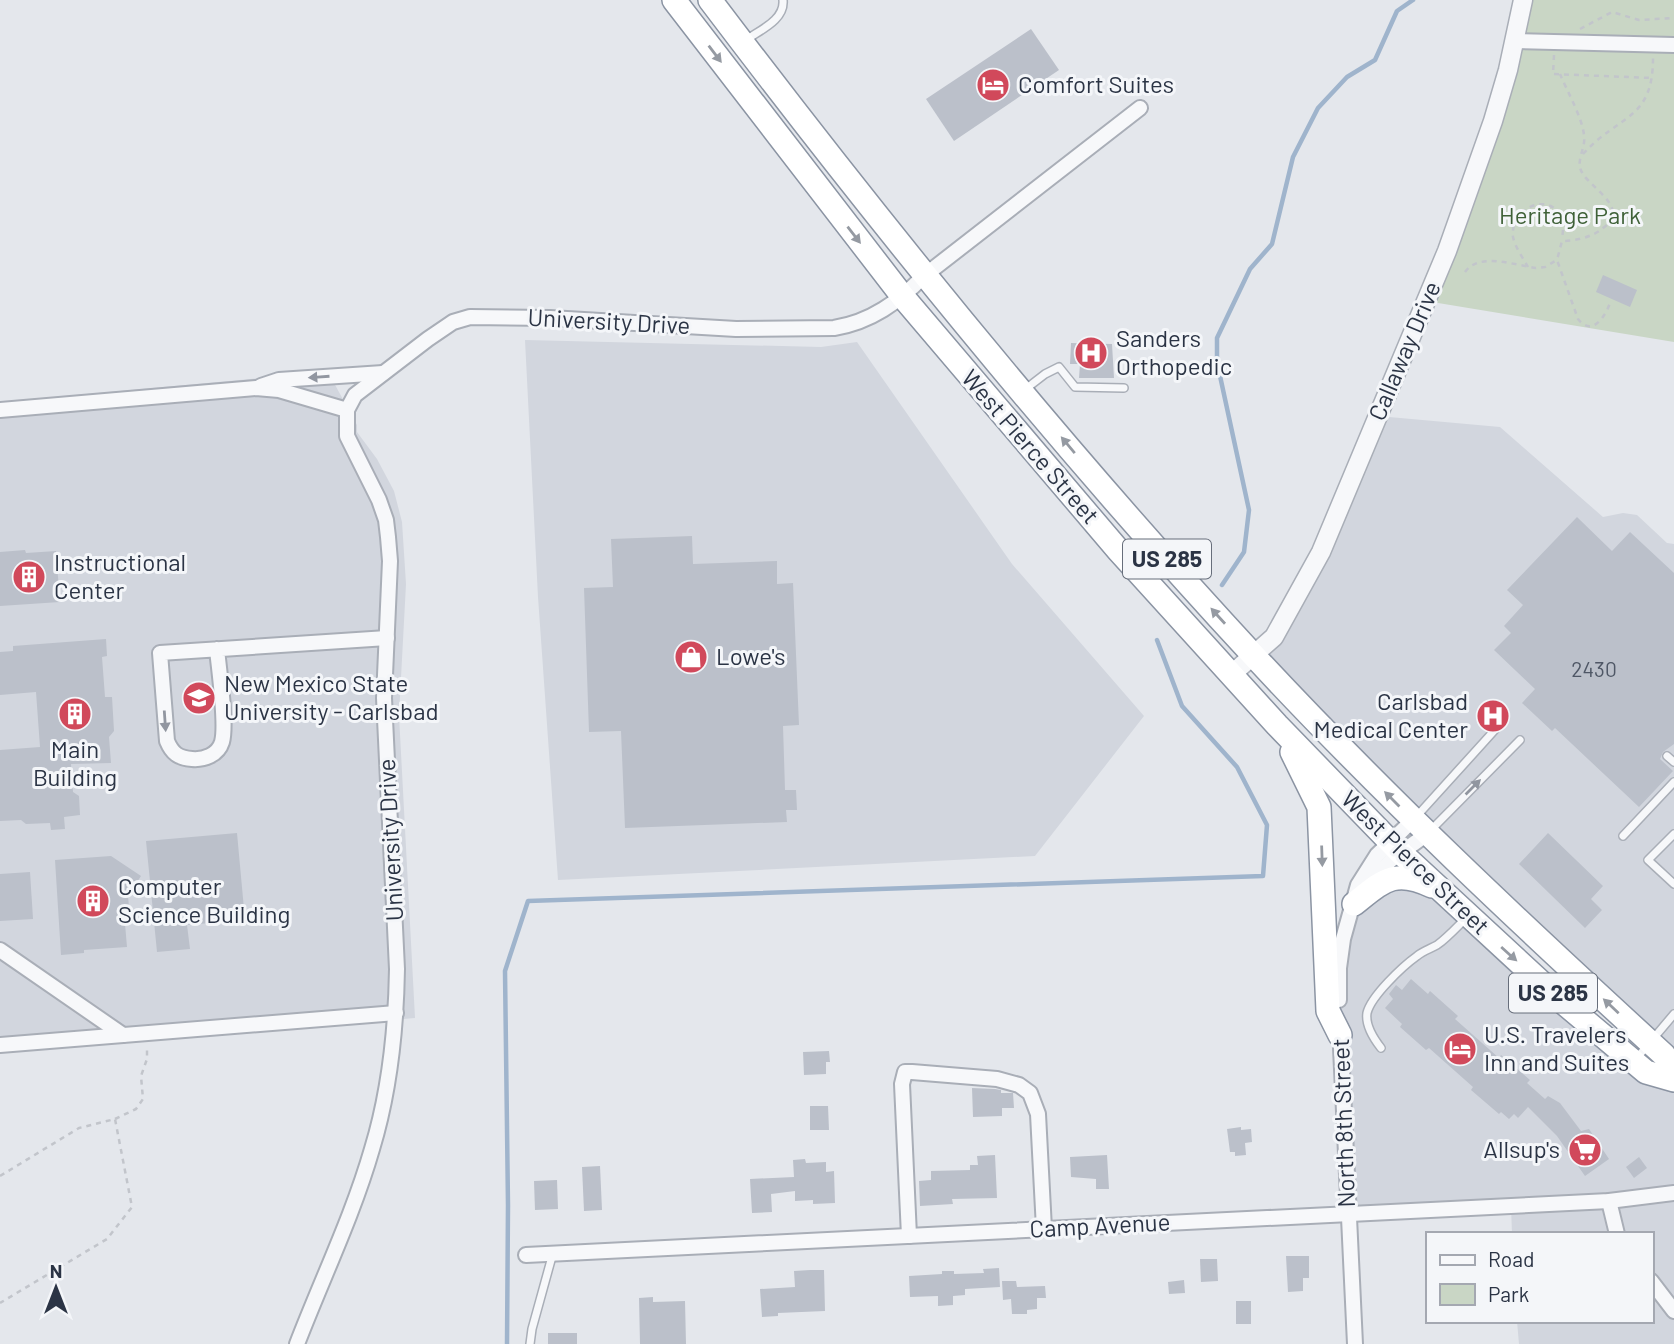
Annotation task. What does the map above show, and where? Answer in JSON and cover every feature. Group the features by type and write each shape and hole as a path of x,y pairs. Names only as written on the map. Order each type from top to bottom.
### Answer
{"highway":[{"name":"West Pierce Street","path":"674,0 903,298 1119,551 1277,725 1396,847 1558,998 1646,1072 1674,1080"},
{"name":"West Pierce Street","path":"710,0 924,276 1100,483 1253,656 1420,827 1651,1042 1664,1055 1674,1072"},
{"path":"1277,725 1319,807 1328,1011 1340,1035"},
{"path":"1353,905 1388,878 1410,878 1441,890"}],"street":[{"name":"Callaway Drive","path":"1232,674 1274,636 1321,552 1447,251 1493,121 1523,0"},
{"path":"1514,41 1674,45"},
{"name":"University Drive","path":"297,1344 373,1148 390,1076 397,1013 384,698 390,561 386,520 371,480 347,436 347,410 355,395 436,334 453,323 470,317 550,318 736,329 834,328 865,320 903,298 924,276 1140,108"},
{"path":"256,388 279,380 383,373"},
{"path":"0,410 256,388 279,390 347,410"},
{"path":"217,649 222,744 215,753 204,758 181,758 172,752 167,741 160,653 217,649 387,638"},
{"name":"North 8th Street","path":"1354,1344 1339,968 1343,939 1363,875 1420,827"},
{"path":"0,950 123,1035"},
{"path":"0,1045 397,1013"},
{"path":"909,1236 902,1084 905,1072 997,1079 1019,1085 1030,1094 1038,1114 1044,1229"},
{"name":"Camp Avenue","path":"526,1255 1609,1201 1674,1194"},
{"path":"1609,1201 1617,1232"},
{"path":"1653,1284 1674,1311"}],"lane":[{"path":"742,43 778,17 784,5 783,0"},
{"path":"1023,391 1059,367 1075,387 1125,388"},
{"path":"1420,827 1503,722"},
{"path":"1420,827 1520,740"},
{"path":"1667,756 1674,762"},
{"path":"1623,836 1674,782"},
{"path":"1674,834 1648,860 1674,884"},
{"path":"1381,1048 1368,1025 1367,1014 1373,1002 1393,978 1419,954 1438,944 1468,916"},
{"path":"1634,1062 1674,1014"},
{"path":"530,1344 553,1253"}],"path":[{"path":"1653,78 1553,74 1554,42 1612,12 1639,20 1674,18"},
{"path":"1582,154 1605,132 1638,109 1646,99 1653,78 1653,44"},
{"path":"1560,74 1584,132 1580,169 1587,180 1605,196 1611,207 1611,219 1604,228 1596,233 1562,241"},
{"path":"1528,267 1513,236 1513,227 1526,208 1541,204 1558,212 1563,219 1562,241 1557,260 1578,318 1583,325 1589,327 1598,323 1610,303"},
{"path":"1465,272 1468,266 1483,260 1545,267 1557,260"},
{"path":"0,1176 79,1128 115,1119 136,1109 143,1099 141,1076 147,1059 146,1033"},
{"path":"0,1303 107,1238 132,1207 115,1119"}],"shaded area":[{"path":"525,340 821,347 857,342 1012,564 1144,716 1035,856 558,880 538,597"},
{"name":"New Mexico State University - Carlsbad","path":"328,372 357,425 357,432 377,459 394,491 402,522 406,584 399,715 415,1018 0,1053 0,402"},
{"name":"Carlsbad Medical Center","path":"1378,416 1500,427 1603,517 1623,513 1637,515 1667,543 1674,544 1674,1072 1253,656 1274,637"},
{"path":"1410,878 1674,1080 1674,1344 1519,1344 1517,1323 1653,1323 1653,1232 1512,1232 1511,1206 1347,1213 1338,986 1354,904"}],"green space":[{"name":"Heritage Park","path":"1523,0 1674,0 1674,342 1426,301"}],"building":[{"name":"Comfort Suites","path":"1031,29 1059,70 954,141 926,99"},
{"path":"1603,275 1637,290 1630,307 1596,292"},
{"name":"Sanders Orthopedic","path":"1071,343 1112,344 1114,378 1079,378 1080,364 1070,364"},
{"path":"1577,517 1612,551 1630,532 1674,573 1674,744 1663,752 1660,759 1673,771 1639,807 1555,728 1552,731 1522,703 1535,689 1494,650 1511,633 1504,626 1523,605 1507,590"},
{"name":"Lowe's","path":"692,536 693,564 777,561 777,584 793,583 799,725 783,726 785,790 796,790 797,810 786,810 787,822 625,828 621,731 589,732 584,588 613,587 611,539"},
{"name":"Instructional Center","path":"25,550 26,553 56,551 60,602 0,606 0,552"},
{"name":"Main Building","path":"106,639 107,656 102,657 105,697 112,697 114,731 109,737 111,763 71,764 73,792 79,796 80,815 64,817 65,829 51,830 50,823 0,821 0,750 40,747 36,692 0,695 0,652 13,651 13,646"},
{"path":"237,833 245,920 187,925 190,949 157,952 146,841"},
{"path":"1548,833 1603,886 1591,899 1602,910 1585,928 1519,864"},
{"name":"Computer Science Building","path":"111,856 141,876 128,896 129,907 124,912 127,947 84,950 84,953 61,955 55,860"},
{"path":"30,872 33,919 0,921 0,874"},
{"name":"U.S. Travelers Inn and Suites","path":"1411,979 1428,994 1430,991 1458,1016 1455,1019 1499,1058 1501,1055 1530,1080 1527,1083 1545,1099 1548,1096 1560,1103 1581,1131 1589,1129 1609,1159 1585,1176 1557,1136 1528,1107 1518,1118 1514,1114 1509,1119 1501,1112 1499,1114 1429,1048 1426,1050 1400,1027 1402,1024 1385,1008 1393,999 1389,994 1396,985 1402,990"},
{"path":"829,1051 830,1062 826,1062 826,1074 804,1075 803,1052"},
{"path":"972,1088 1013,1093 1014,1108 1002,1108 1002,1116 973,1117"},
{"path":"810,1106 828,1106 829,1130 810,1130"},
{"path":"1241,1127 1241,1130 1251,1129 1252,1142 1245,1143 1246,1155 1235,1156 1235,1152 1230,1152 1227,1129"},
{"path":"995,1155 997,1198 952,1199 953,1204 920,1206 919,1181 931,1180 931,1171 970,1170 970,1165 978,1165 977,1156"},
{"path":"1107,1155 1109,1189 1096,1189 1096,1179 1071,1177 1070,1157"},
{"path":"1639,1157 1647,1168 1634,1178 1626,1167"},
{"path":"805,1159 806,1163 826,1162 826,1172 834,1171 835,1203 795,1201 795,1191 771,1194 772,1212 752,1213 750,1179 794,1177 793,1160"},
{"path":"600,1166 602,1210 584,1211 582,1167"},
{"path":"557,1180 558,1209 535,1210 534,1181"},
{"path":"1286,1256 1309,1256 1309,1278 1303,1278 1303,1291 1288,1292"},
{"path":"1200,1259 1217,1259 1218,1281 1201,1282"},
{"path":"999,1268 1000,1287 965,1289 965,1295 953,1296 953,1305 938,1306 938,1296 910,1297 909,1276 942,1274 942,1271 954,1271 954,1274 984,1273 983,1269"},
{"path":"824,1270 825,1311 778,1313 778,1316 762,1317 760,1289 795,1287 794,1271"},
{"path":"1184,1280 1185,1293 1169,1294 1168,1282"},
{"path":"1002,1281 1016,1281 1017,1287 1045,1286 1046,1298 1037,1298 1037,1309 1027,1310 1027,1314 1012,1314 1011,1299 1003,1300"},
{"path":"653,1297 653,1302 685,1301 686,1344 640,1344 639,1298"},
{"path":"1236,1301 1251,1301 1251,1324 1236,1324"},
{"path":"548,1333 577,1333 577,1344 548,1344"}],"waterway":[{"path":"1222,585 1244,552 1249,510 1217,362 1217,338 1250,269 1272,244 1293,157 1318,108 1347,77 1375,60 1397,11 1413,0"},
{"path":"507,1344 505,971 528,901 1263,876 1267,825 1237,767 1182,706 1157,640"}],"place":[{"name":"Comfort Suites","path":"993,85"},
{"name":"Sanders Orthopedic","path":"1091,353"},
{"name":"Instructional Center","path":"29,577"},
{"name":"Lowe's","path":"691,657"},
{"name":"New Mexico State University - Carlsbad","path":"199,698"},
{"name":"Main Building","path":"75,714"},
{"name":"Carlsbad Medical Center","path":"1493,716"},
{"name":"Computer Science Building","path":"93,901"},
{"name":"U.S. Travelers Inn and Suites","path":"1460,1049"},
{"name":"Allsup's","path":"1585,1150"}]}
